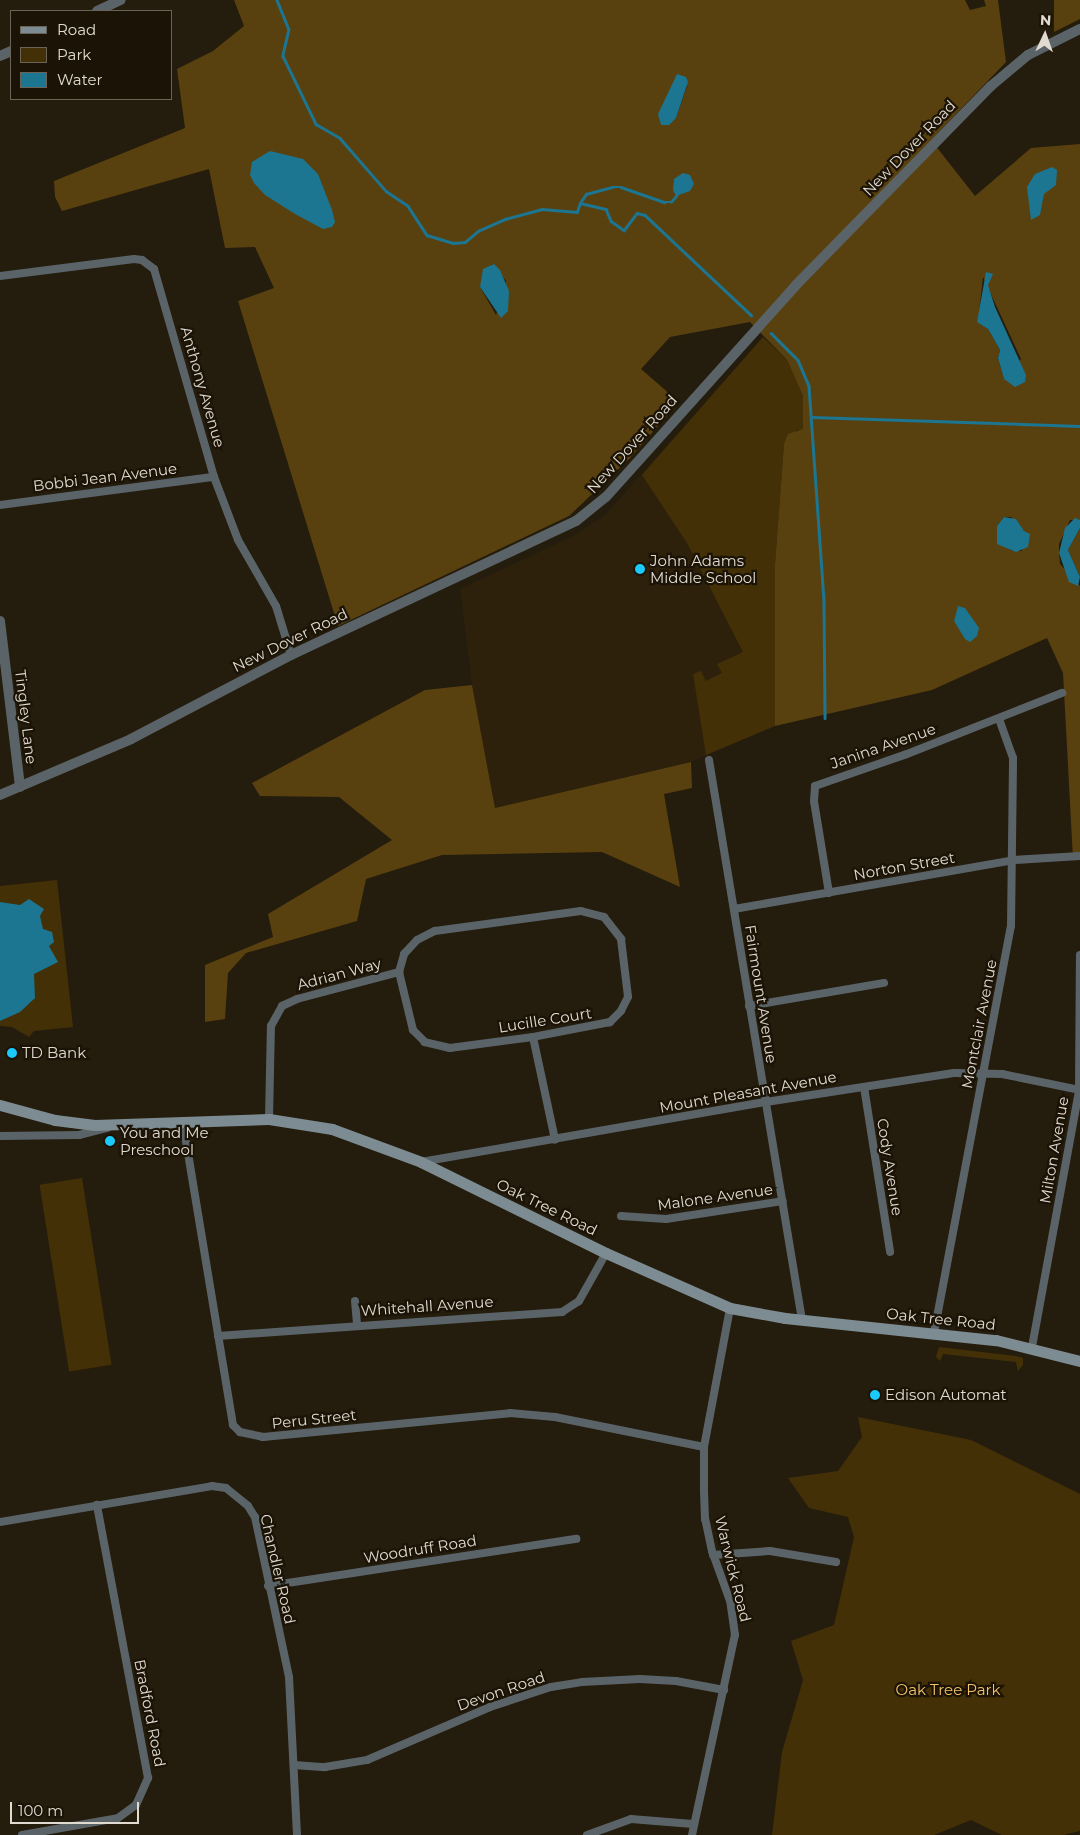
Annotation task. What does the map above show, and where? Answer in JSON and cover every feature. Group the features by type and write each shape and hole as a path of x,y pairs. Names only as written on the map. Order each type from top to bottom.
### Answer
{"main road":[{"name":"Oak Tree Road","path":"0,1105 55,1120 111,1126 269,1119 332,1129 421,1162 606,1253 730,1308 802,1320 934,1333 1032,1347 1080,1361"}],"street":[{"path":"99,10 121,0"},
{"name":"New Dover Road","path":"0,795 131,739 291,655 553,534 594,508 795,286 991,86 1028,55 1080,29"},
{"name":"Anthony Avenue","path":"0,276 134,259 149,264 158,278 214,477 238,540 276,606 291,655"},
{"name":"Bobbi Jean Avenue","path":"0,505 214,477"},
{"name":"Tingley Lane","path":"0,621 20,787"},
{"name":"Janina Avenue","path":"829,893 814,801 816,786 999,719 1062,693"},
{"name":"Montclair Avenue","path":"934,1333 1011,926 1014,860 1013,758 999,719"},
{"name":"Fairmount Avenue","path":"709,760 802,1320"},
{"name":"Norton Street","path":"734,909 1014,860 1080,856"},
{"name":"Lucille Court","path":"581,911 604,917 621,939 629,989 621,1011 602,1025 450,1048 425,1042 409,1023 399,972 410,946 435,931 581,911"},
{"name":"Milton Avenue","path":"1032,1347 1080,1090 1080,955"},
{"name":"Adrian Way","path":"269,1119 271,1026 282,1006 297,999 399,972"},
{"path":"749,1006 884,983"},
{"path":"532,1037 555,1140"},
{"name":"Mount Pleasant Avenue","path":"421,1162 766,1102 984,1072 1080,1090"},
{"name":"Cody Avenue","path":"864,1087 890,1252"},
{"name":"Peru Street","path":"183,1122 233,1425 251,1437 510,1414 555,1417 704,1447"},
{"path":"0,1136 79,1135 111,1126"},
{"name":"Malone Avenue","path":"621,1216 666,1219 783,1201"},
{"name":"Whitehall Avenue","path":"218,1336 562,1312 579,1301 606,1253"},
{"path":"355,1301 357,1325"},
{"name":"Warwick Road","path":"692,1835 735,1635 730,1601 713,1555 705,1519 704,1447 730,1308"},
{"name":"Chandler Road","path":"0,1522 201,1487 226,1488 248,1506 255,1517 268,1586 289,1677 297,1835"},
{"name":"Bradford Road","path":"22,1835 118,1818 136,1805 148,1778 97,1505"},
{"name":"Woodruff Road","path":"268,1586 576,1539"},
{"path":"713,1555 770,1551 836,1562"},
{"name":"Devon Road","path":"294,1765 332,1767 367,1760 490,1707 559,1686 640,1679 676,1681 724,1690"},
{"path":"587,1835 631,1819 693,1824"}],"shaded area":[{"path":"234,0 965,0 970,10 986,6 984,0 998,0 1006,62 931,140 975,196 1031,148 1080,144 1080,520 1070,520 1059,544 1059,553 1060,564 1080,586 1080,859 1073,859 1063,673 1047,638 932,690 775,726 775,564 784,444 788,434 803,429 803,396 787,360 750,322 670,337 641,369 679,402 630,458 569,516 338,626 238,301 274,288 255,247 225,248 209,169 62,211 55,197 54,181 185,128 177,69 213,51 244,26","holes":["674,84 687,86 676,118 668,97","493,264 506,281 496,315 480,287","983,277 1021,359 1004,379 998,358 1000,350 988,329 978,322","1004,517 1011,517 1024,531 1022,551 1010,550 997,526"]},
{"path":"1054,0 1080,0 1080,19 1054,32"},
{"name":"John Adams Middle School","path":"763,337 784,444 775,564 775,726 691,762 495,808 472,685 460,589 575,535 605,515"},
{"path":"1080,528 1080,577 1068,550"},
{"path":"472,685 495,808 691,762 692,788 664,794 680,887 602,852 442,855 366,879 357,921 246,953 228,973 225,1019 205,1022 205,965 273,937 268,914 392,840 339,797 260,796 252,783 425,690"}],"green space":[{"path":"763,337 787,360 803,396 803,430 797,430 784,444 775,564 775,726 706,755 693,674 701,671 706,681 722,673 717,664 743,652 687,543 642,475"},
{"path":"57,880 73,1027 34,1031 29,1037 12,1027 0,1026 0,886"},
{"path":"82,1178 112,1365 69,1371 40,1185"},
{"path":"939,1347 1016,1356 1023,1358 1023,1365 1018,1371 1016,1362 943,1354 940,1361 936,1357"},
{"name":"Oak Tree Park","path":"858,1417 971,1440 1080,1494 1080,1831 1063,1835 1002,1835 971,1820 934,1835 772,1835 782,1752 803,1680 791,1641 834,1625 854,1537 848,1517 809,1508 788,1478 838,1471 862,1437"}],"water":[{"path":"677,74 686,77 688,82 676,118 669,125 661,125 658,114"},
{"path":"270,151 303,159 318,174 332,210 335,222 332,227 323,229 295,214 265,195 254,183 250,175 252,162"},
{"path":"1052,167 1057,170 1056,185 1044,194 1040,215 1031,220 1027,187 1035,174"},
{"path":"683,173 690,175 694,184 690,191 676,196 673,190 674,179"},
{"path":"494,264 500,270 509,291 508,311 501,318 480,287 483,269"},
{"path":"986,272 993,274 988,285 995,307 1026,375 1025,382 1015,387 1004,379 998,358 1000,350 988,329 977,322"},
{"path":"1004,517 1016,519 1024,531 1030,534 1028,547 1016,552 997,544 997,526"},
{"path":"1075,518 1080,520 1080,528 1068,550 1080,577 1078,586 1069,582 1059,553 1065,528"},
{"path":"958,606 965,608 979,628 977,636 970,642 965,639 954,621"},
{"path":"29,899 44,909 40,916 43,929 52,932 54,942 49,946 58,962 34,974 35,998 20,1012 0,1021 0,902 20,905"}],"waterway":[{"path":"277,0 289,29 283,56 316,124 340,138 386,191 408,206 427,235 453,243 465,242 478,231 505,219 542,209 577,212 580,203 606,209 611,221 624,230 637,213 645,215 751,315"},
{"path":"580,203 586,194 613,187 621,187 664,202 671,202 676,196"},
{"path":"771,333 798,360 809,386 824,602 825,718"},
{"path":"812,417 1080,426"}],"place":[{"name":"John Adams Middle School","path":"640,569"},
{"name":"TD Bank","path":"12,1053"},
{"name":"You and Me Preschool","path":"110,1141"},
{"name":"Edison Automat","path":"875,1395"}]}
